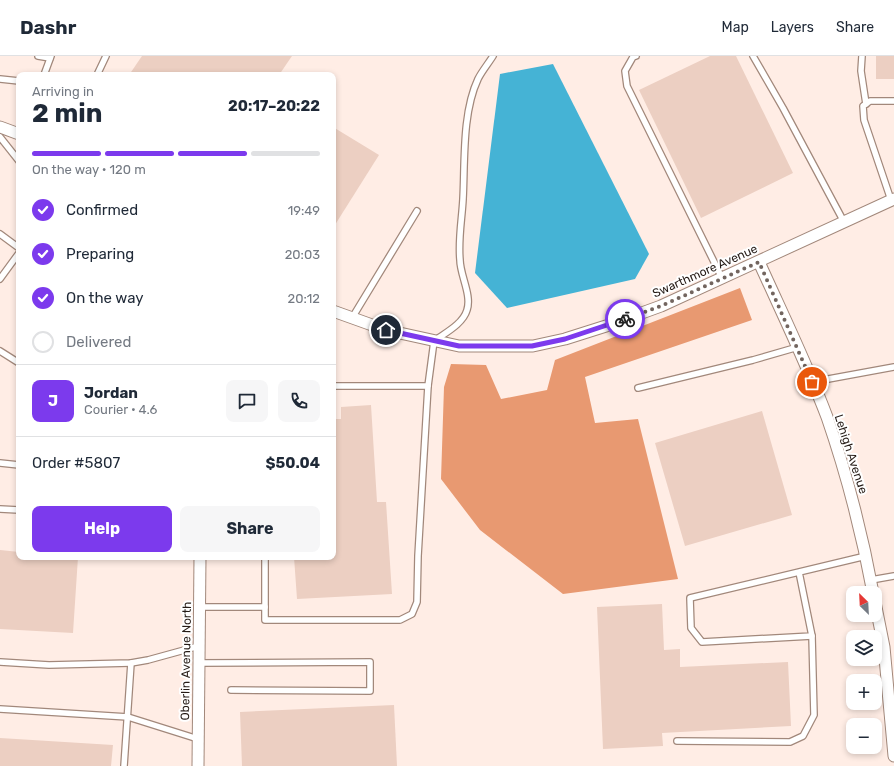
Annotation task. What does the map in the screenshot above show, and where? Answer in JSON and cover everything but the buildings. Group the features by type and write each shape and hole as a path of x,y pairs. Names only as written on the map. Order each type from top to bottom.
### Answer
{"street":[{"path":"0,127 16,133"},
{"name":"Swarthmore Avenue","path":"336,312 386,330 459,346 532,346 565,339 661,306 893,199"},
{"name":"Lehigh Avenue","path":"759,262 798,348 826,417 846,477 862,535 872,586"},
{"name":"Oberlin Avenue North","path":"198,766 200,560"},
{"path":"879,622 884,647 894,756"}],"lane":[{"path":"38,56 50,57 45,72"},
{"path":"98,72 106,56"},
{"path":"265,560 266,620 400,620 412,614 417,602 428,386 434,341 461,320 467,310 467,294 460,261 459,242 463,201 466,130 470,105 478,80 493,56"},
{"path":"636,56 633,57 625,71 627,86 722,278"},
{"path":"753,56 783,108 844,222"},
{"path":"862,56 861,71 866,104"},
{"path":"0,79 16,81"},
{"path":"893,199 864,120 863,106 870,101 894,101"},
{"path":"0,137 16,157"},
{"path":"352,318 417,211"},
{"path":"0,234 16,246"},
{"path":"0,279 16,257"},
{"path":"638,388 798,348"},
{"path":"0,351 16,361"},
{"path":"812,382 894,367"},
{"path":"336,386 428,386"},
{"path":"0,463 16,465"},
{"path":"0,510 16,510"},
{"path":"812,636 702,642 691,628 690,598 866,556"},
{"path":"676,741 790,742 803,736 814,715 812,636 799,572"},
{"path":"871,580 894,576"},
{"path":"200,607 265,607"},
{"path":"0,662 49,665 131,663 200,646"},
{"path":"200,663 370,662 370,691 231,690"},
{"path":"124,766 131,663"},
{"path":"0,709 128,718 198,739"}],"shaded area":[{"path":"740,288 752,320 585,377 595,423 638,419 678,579 563,594 480,530 441,479 444,387 451,364 486,365 501,399 547,390 555,360"}],"water":[{"path":"553,64 649,254 635,279 507,308 475,273 500,74"}],"way so far":[{"path":"625,319 661,306 759,262 812,382"}],"route":[{"path":"386,330 459,346 532,346 565,339 625,319"}]}
